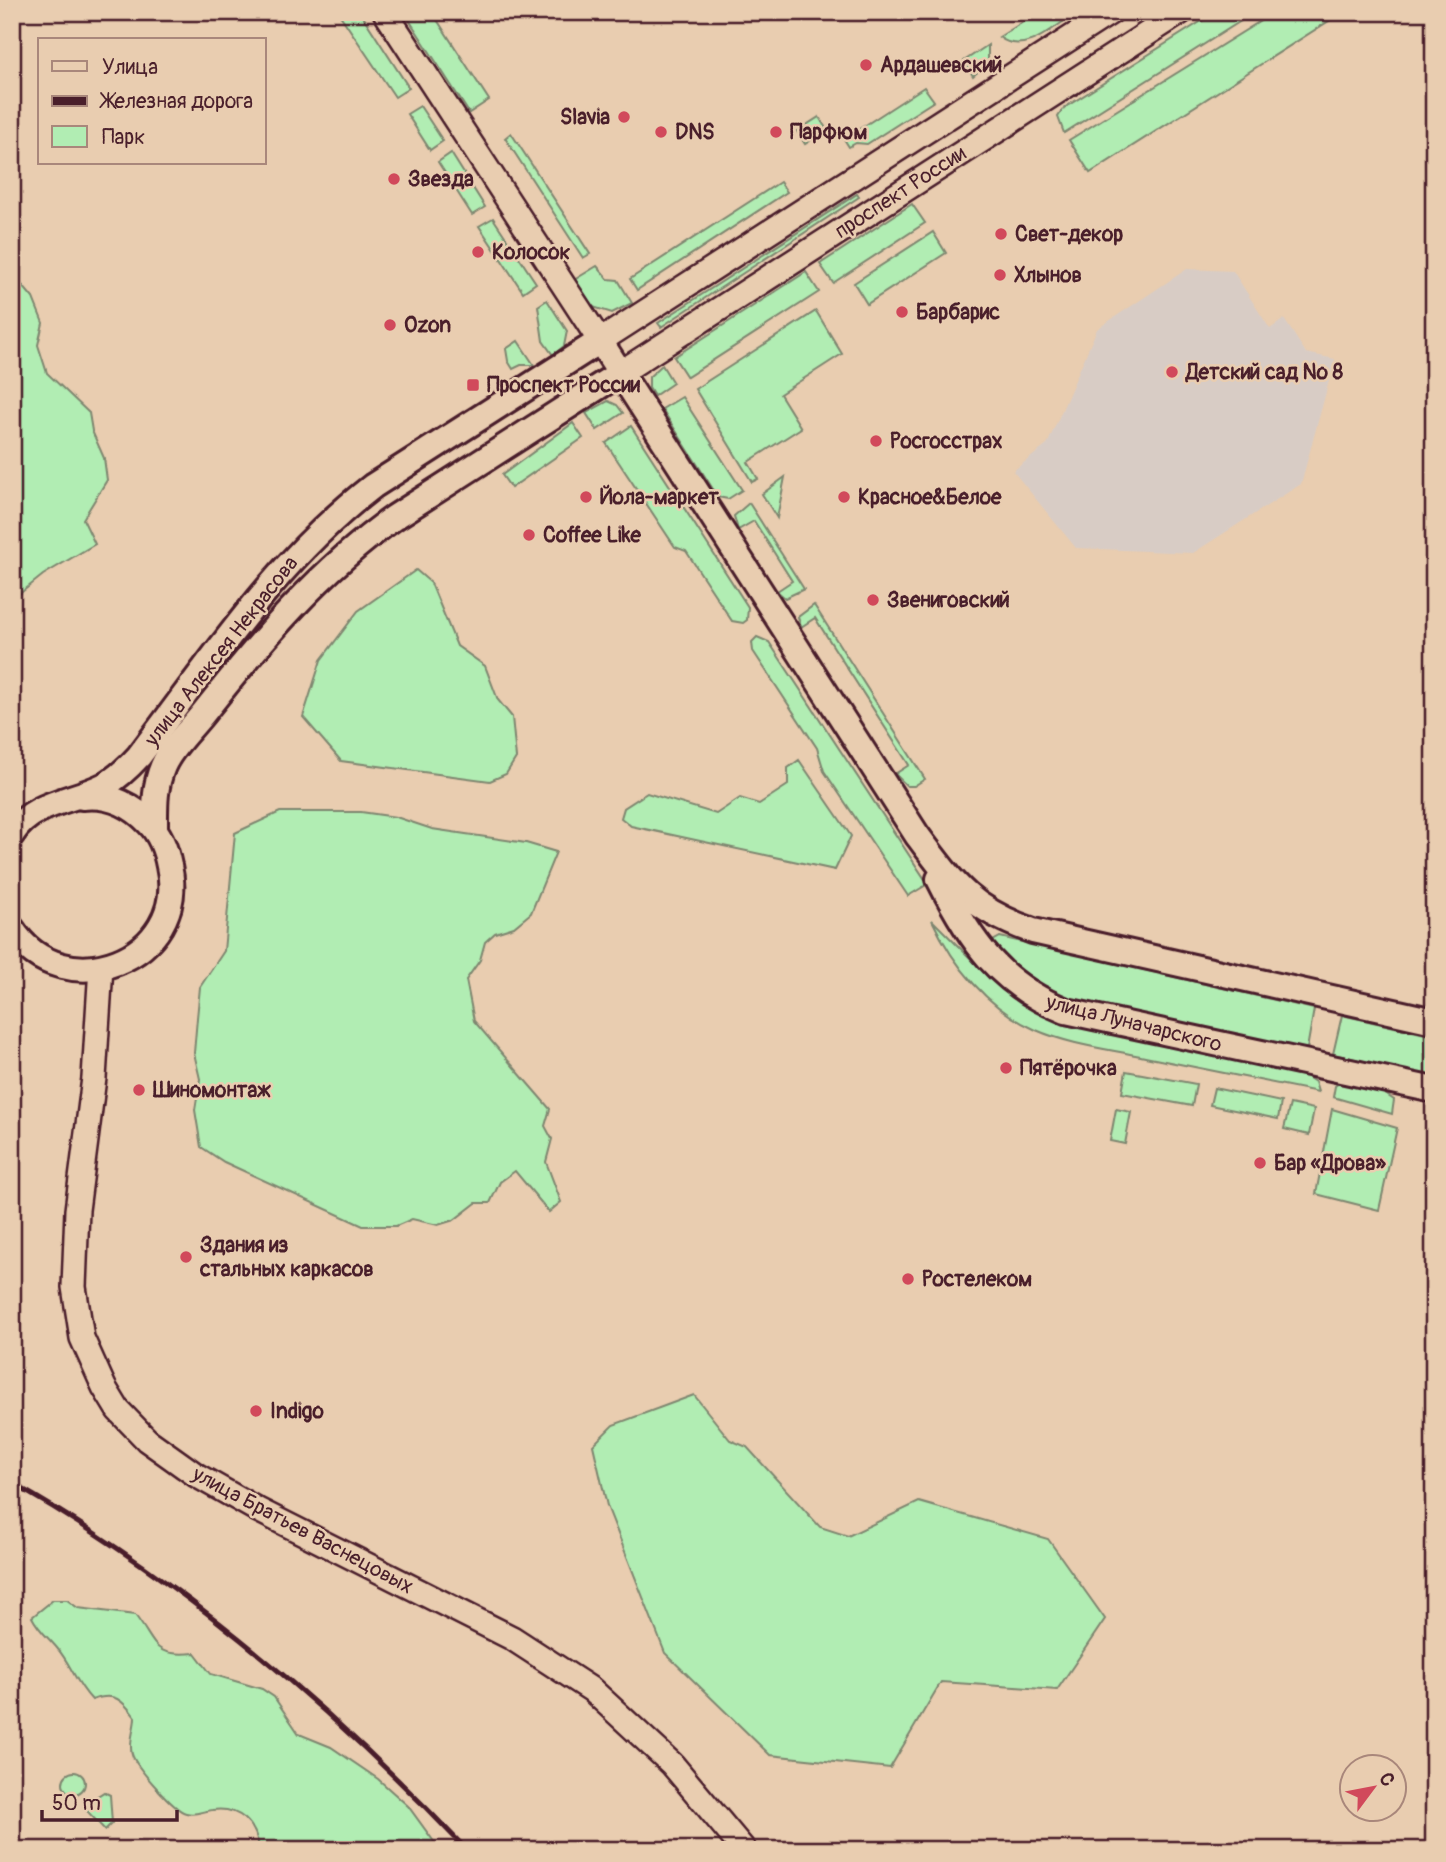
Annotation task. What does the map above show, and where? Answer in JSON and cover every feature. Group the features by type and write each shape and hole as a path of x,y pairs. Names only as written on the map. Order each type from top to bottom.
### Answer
{"main road":[{"path":"385,12 600,341"},
{"name":"проспект России","path":"600,341 1111,12"},
{"name":"проспект России","path":"620,373 1181,12"},
{"name":"улица Луначарского","path":"600,341 917,835 947,875 972,902 1013,924 1434,1021"},
{"name":"улица Алексея Некрасова","path":"12,834 31,815 104,785 122,774 139,756 260,595 302,548 343,509 373,486 600,341"},
{"name":"улица Алексея Некрасова","path":"155,829 155,796 163,764 258,644 305,593 376,530 620,373"},
{"path":"12,929 22,958 78,970 102,967 130,957 143,947 164,923 171,908 173,881 166,852 155,829 124,803 103,797 68,799"},
{"name":"улица Луначарского","path":"917,835 974,940 999,971 1037,1000 1066,1011 1434,1090"},
{"name":"улица Братьев Васнецовых","path":"102,967 94,1078 77,1210 74,1287 82,1338 104,1387 118,1410 147,1440 195,1475 258,1510 512,1638 592,1690 672,1764 744,1850"}],"shaded area":[{"path":"1187,269 1233,271 1270,329 1284,319 1306,353 1335,359 1301,484 1193,553 1076,548 1013,471 1047,445 1097,329"}],"green space":[{"path":"338,12 360,12 409,88 395,97"},
{"path":"404,12 432,12 489,100 469,113"},
{"path":"1039,12 1077,12 1029,42 1009,42 999,37"},
{"path":"1216,12 1255,12 1064,133 1058,117 1064,108"},
{"path":"1275,12 1343,12 1090,173 1069,140"},
{"path":"988,45 988,63 973,76 964,61"},
{"path":"924,87 934,101 867,144 856,143 849,147 844,139"},
{"path":"420,106 443,141 430,150 407,114"},
{"path":"819,117 827,130 805,144 797,131"},
{"path":"511,133 590,254 583,258 505,138"},
{"path":"451,153 485,207 472,215 438,162"},
{"path":"780,182 787,192 637,290 630,279"},
{"path":"857,194 859,197 661,327 658,323"},
{"path":"912,204 925,223 833,283 820,264"},
{"path":"493,218 536,283 523,292 479,226"},
{"path":"933,232 946,253 867,304 854,283"},
{"path":"597,266 608,279 618,280 632,303 612,313 593,307 574,280"},
{"path":"806,272 819,292 687,377 674,357"},
{"path":"12,273 33,298 43,323 38,345 47,373 89,413 92,431 104,458 107,480 83,519 95,544 43,575 12,600"},
{"path":"547,300 567,331 564,346 553,355 543,341 538,306"},
{"path":"816,311 842,354 780,394 801,428 748,462 758,479 752,482 695,389"},
{"path":"518,341 534,365 521,365 513,369 506,349"},
{"path":"662,365 673,383 654,396 649,388 649,377"},
{"path":"682,397 742,490 728,499 718,497 662,409"},
{"path":"608,401 617,405 623,413 597,430 586,413"},
{"path":"573,423 583,438 511,488 502,475"},
{"path":"631,426 748,607 747,620 743,623 732,621 686,551 675,547 606,443"},
{"path":"785,477 777,518 762,494"},
{"path":"749,503 804,589 785,598 777,591 792,581 754,521 738,530 734,516"},
{"path":"416,570 431,583 457,646 485,666 498,700 512,717 516,758 506,774 490,781 341,761 303,717 321,660 358,611"},
{"path":"814,605 925,779 914,786 907,786 895,774 909,765 815,618 801,627 798,617"},
{"path":"757,637 769,642 928,884 908,896 824,771 817,748 753,651 752,642"},
{"path":"799,760 851,836 835,870 631,826 621,818 624,808 647,793 716,814 740,798 759,804 788,785 788,768"},
{"path":"280,812 361,812 396,817 432,829 526,843 556,852 531,913 514,927 495,933 485,942 480,960 466,980 474,1021 550,1109 545,1126 552,1139 546,1162 561,1202 549,1212 515,1171 500,1182 490,1203 476,1203 454,1220 438,1225 412,1219 396,1226 363,1226 224,1162 201,1147 195,1110 200,1079 194,1053 200,987 224,951 235,833"},
{"path":"932,920 995,983 1045,1015 1090,1030 1300,1072 1315,1082 1318,1092 1090,1046 1036,1030 1002,1010 974,984 950,953"},
{"path":"1000,937 1314,1009 1307,1049 1083,1004 1043,990 998,953 993,941"},
{"path":"1342,1015 1434,1036 1434,1077 1333,1054"},
{"path":"1126,1071 1196,1084 1192,1106 1122,1093"},
{"path":"1341,1081 1376,1088 1394,1100 1392,1114 1333,1097 1335,1086"},
{"path":"1214,1088 1281,1102 1278,1119 1210,1105"},
{"path":"1290,1104 1314,1109 1309,1135 1284,1129"},
{"path":"1116,1109 1131,1112 1125,1144 1110,1141"},
{"path":"1332,1109 1397,1128 1379,1210 1316,1194"},
{"path":"694,1395 730,1440 747,1447 820,1527 848,1536 919,1502 1048,1539 1105,1619 1057,1690 941,1682 890,1768 770,1755 665,1653 607,1506 593,1445 613,1425"},
{"path":"53,1600 67,1600 78,1608 135,1615 163,1651 195,1653 211,1674 262,1689 274,1697 299,1734 331,1747 378,1779 408,1806 440,1850 259,1850 255,1832 238,1814 222,1810 193,1814 173,1805 140,1768 132,1754 135,1717 121,1702 112,1697 92,1700 81,1687 62,1654 32,1617"},
{"path":"74,1772 82,1775 85,1783 82,1791 74,1794 66,1791 63,1783 66,1775"},
{"path":"104,1792 110,1795 112,1823 105,1830 87,1811 88,1802"}],"railway":[{"path":"12,1483 136,1561 253,1649 363,1746 467,1850"}],"place":[{"name":"Ардашевский","path":"866,65"},
{"name":"Slavia","path":"624,117"},
{"name":"DNS","path":"661,132"},
{"name":"Парфюм","path":"776,132"},
{"name":"Звезда","path":"394,179"},
{"name":"Свет-декор","path":"1001,234"},
{"name":"Колосок","path":"478,252"},
{"name":"Хлынов","path":"1000,275"},
{"name":"Барбарис","path":"902,312"},
{"name":"Ozon","path":"390,325"},
{"name":"Детский сад № 8","path":"1172,372"},
{"name":"Проспект России","path":"473,385"},
{"name":"Росгосстрах","path":"876,441"},
{"name":"Йола-маркет","path":"586,497"},
{"name":"Красное&Белое","path":"844,497"},
{"name":"Coffee Like","path":"529,535"},
{"name":"Звениговский","path":"873,600"},
{"name":"Пятёрочка","path":"1006,1068"},
{"name":"Шиномонтаж","path":"139,1090"},
{"name":"Бар «Дрова»","path":"1260,1163"},
{"name":"Здания из стальных каркасов","path":"186,1257"},
{"name":"Ростелеком","path":"908,1279"},
{"name":"Indigo","path":"256,1411"}]}
